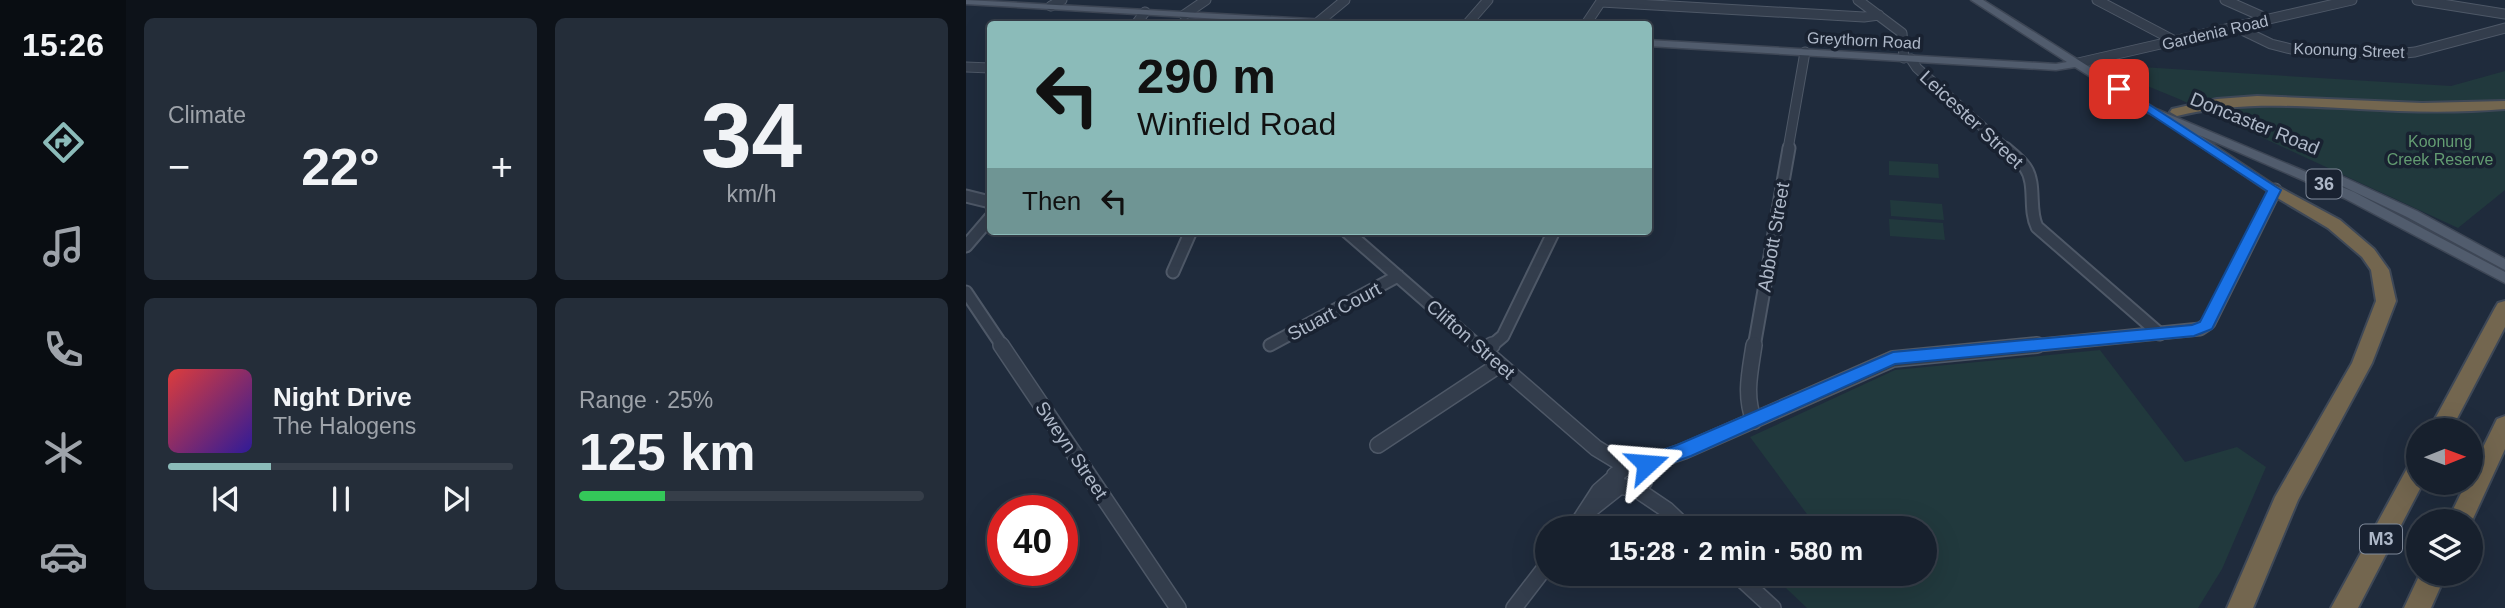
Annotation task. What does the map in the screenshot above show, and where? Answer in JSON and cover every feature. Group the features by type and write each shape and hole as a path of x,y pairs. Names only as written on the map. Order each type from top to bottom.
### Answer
{"highway":[{"path":"2173,116 2215,103 2255,100 2426,108 2505,105"},
{"name":"36","path":"2240,608 2287,497 2362,363 2386,301 2380,270 2368,253 2334,225 2275,190"},
{"path":"2446,418 2505,308"},
{"path":"2465,509 2505,425"},
{"name":"M3","path":"2344,608 2406,492"},
{"path":"2417,608 2427,586"}],"main road":[{"name":"Doncaster Road","path":"1976,0 2078,63 2173,116 2478,256 2505,265"},
{"path":"966,1 1273,21"},
{"name":"Greythorn Road","path":"1652,43 2056,67 2078,63"},
{"name":"Doncaster Road","path":"2173,116 2275,190"},
{"name":"Doncaster Road","path":"2478,256 2505,278"}],"street":[{"path":"1051,6 1062,0"},
{"path":"1184,15 1206,0"},
{"path":"1320,21 1345,0"},
{"path":"1470,21 1489,0"},
{"path":"1858,0 1902,33 1908,59"},
{"path":"2098,0 2175,41"},
{"path":"2225,0 2268,19"},
{"name":"Gardenia Road","path":"2078,63 2336,1 2352,0"},
{"path":"2417,0 2505,14"},
{"path":"1588,21 1601,1 1879,15"},
{"path":"1138,21 1146,12"},
{"path":"2487,12 2505,22"},
{"name":"Koonung Street","path":"2236,27 2285,47 2395,54 2415,52 2505,28"},
{"name":"Abbott Street","path":"1754,421 1748,405 1747,388 1805,52"},
{"name":"Leicester Street","path":"1908,59 2025,166 2029,176 2032,215 2037,227 2160,334"},
{"path":"967,68 987,68"},
{"path":"1584,516 1630,477 1893,359 2194,331 2207,326 2275,190"},
{"path":"966,195 987,198"},
{"path":"978,231 987,216"},
{"path":"966,246 987,221"},
{"path":"1173,272 1189,235"},
{"name":"Clifton Street","path":"1351,235 1673,516"},
{"path":"1484,351 1503,336 1553,235"},
{"name":"Stuart Court","path":"1270,345 1398,276"},
{"name":"Sweyn Street","path":"966,292 1178,608"},
{"path":"1378,445 1499,365"},
{"path":"1514,608 1535,581"},
{"path":"1749,586 1773,608"}],"green space":[{"name":"Koonung Creek Reserve","path":"2105,62 2108,65 2451,86 2505,71 2505,190 2458,228 2179,99 2096,65"},
{"path":"1889,161 1938,164 1939,178 1889,175"},
{"path":"1890,200 1942,204 1944,220 1891,216"},
{"path":"1889,219 1943,223 1945,240 1890,236"},
{"path":"2100,350 2185,462 2237,447 2266,467 2222,569 2198,608 1807,608 1784,586 1937,586 1937,516 1808,516 1750,437 1895,370"}],"route":[{"path":"1647,464 1754,421 1886,360 2194,331 2207,326 2275,190 2119,89"}]}
